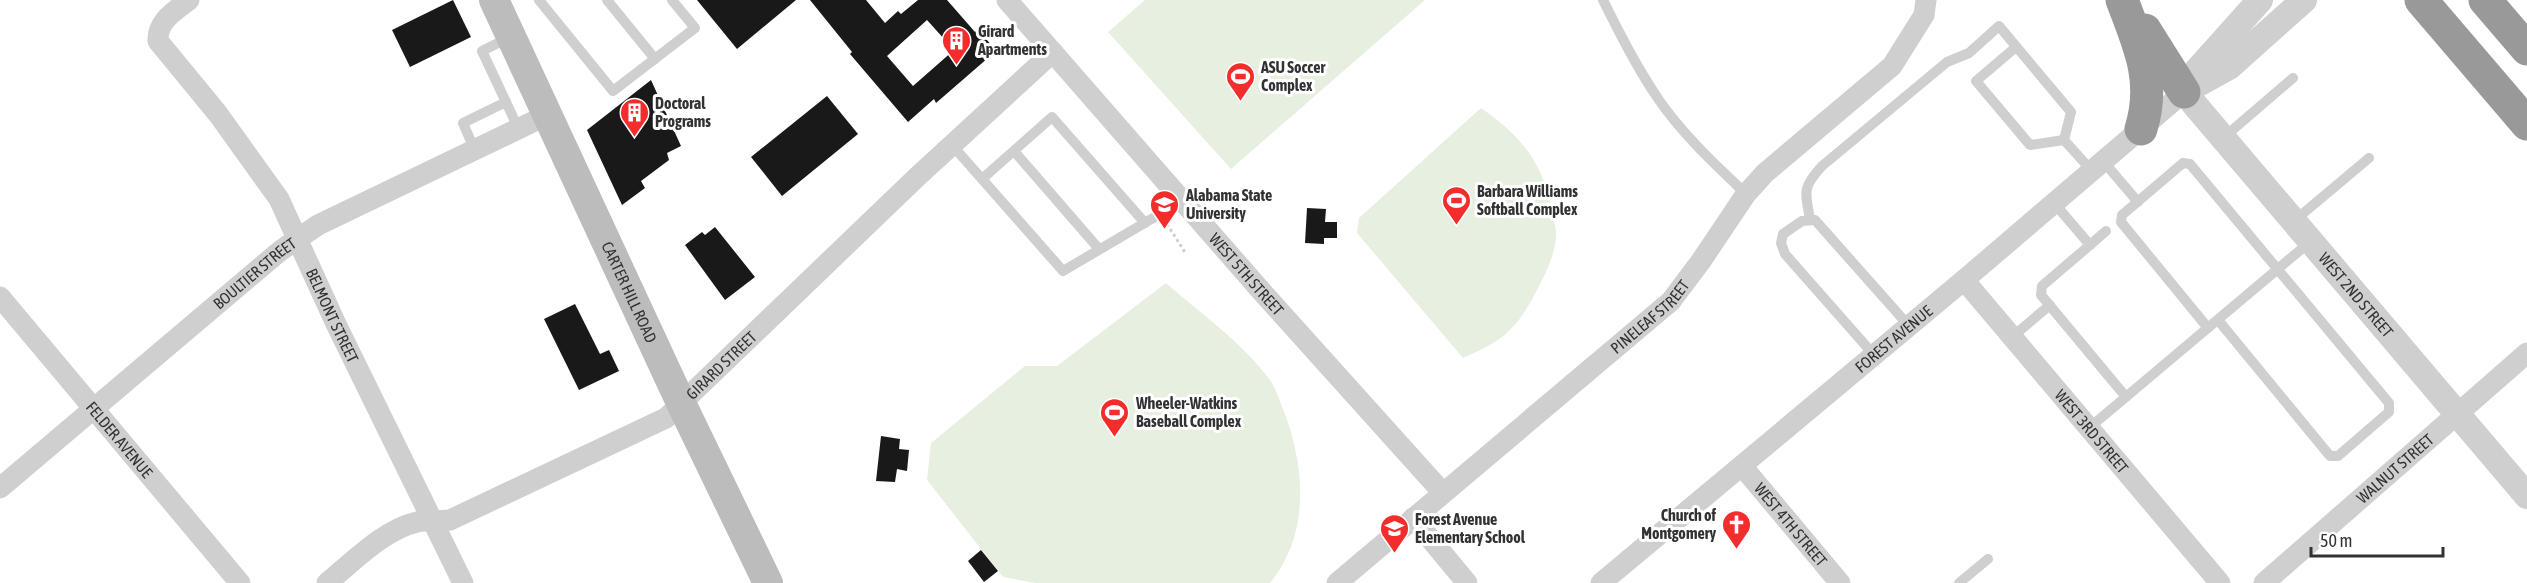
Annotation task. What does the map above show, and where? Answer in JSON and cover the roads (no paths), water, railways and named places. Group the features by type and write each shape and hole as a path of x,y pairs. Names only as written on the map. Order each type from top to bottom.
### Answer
{"highway":[{"path":"2122,0 2144,58 2148,88 2141,129"},
{"path":"2127,0 2184,92"},
{"path":"2421,0 2527,124"},
{"path":"2486,0 2527,49"}],"main road":[{"name":"CARTER HILL ROAD","path":"494,0 681,403 768,583"}],"street":[{"name":"BELMONT STREET","path":"189,0 165,19 159,28 158,35 162,49 218,114 279,199 336,324 416,483 463,583"},
{"name":"WEST 5TH STREET","path":"1007,0 1182,201 1443,493"},
{"name":"FOREST AVENUE","path":"2184,92 2193,75 2260,0"},
{"name":"FOREST AVENUE","path":"1601,583 1964,280 2184,92 2229,67 2302,2"},
{"name":"PINELEAF STREET","path":"1337,583 1671,301 1746,194 1765,173 1892,66 1925,8"},
{"name":"GIRARD STREET","path":"327,583 392,533 416,522 450,520 666,418 952,145 1053,52"},
{"name":"WEST 2ND STREET","path":"2184,92 2527,496"},
{"name":"BOULTIER STREET","path":"0,488 226,296 318,225 547,115"},
{"name":"WEST 3RD STREET","path":"1964,280 2220,583"},
{"name":"FELDER AVENUE","path":"0,297 240,583"},
{"name":"WALNUT STREET","path":"2264,583 2527,353"},
{"name":"WEST 4TH STREET","path":"1742,466 1840,583"},
{"path":"1413,518 1467,583"}],"lane":[{"path":"539,0 613,92 695,28 672,0"},
{"path":"607,0 655,59"},
{"path":"1603,0 1630,54 1659,102 1700,150 1746,194"},
{"path":"1810,219 1804,191 1807,183 1822,166 1947,62 1969,53 1998,26 2071,112 2064,140"},
{"path":"511,37 482,51 519,130"},
{"path":"2016,47 1976,81 2030,145 2064,140 2098,166 2138,202"},
{"path":"2223,138 2293,78"},
{"path":"475,151 463,123 506,102"},
{"path":"982,179 1052,117 1145,222"},
{"path":"952,145 1063,271 1182,201"},
{"path":"1014,151 1100,249"},
{"path":"2293,221 2369,158"},
{"path":"2208,328 2121,222 2122,215 2183,164 2190,164 2279,269 2389,403 2389,412 2338,456 2330,456 2218,320"},
{"path":"2054,203 2090,245"},
{"path":"1874,355 1785,254 1781,243 1783,234 1802,220 1815,220 1909,326"},
{"path":"2106,231 2042,286 2041,295 2126,397"},
{"path":"2089,428 2311,242"},
{"path":"2012,337 2050,305"},
{"path":"1959,583 1988,559"}],"place":[{"name":"Girard Apartments","path":"957,66"},
{"name":"ASU Soccer Complex","path":"1240,102"},
{"name":"Doctoral Programs","path":"634,138"},
{"name":"Barbara Williams Softball Complex","path":"1456,226"},
{"name":"Alabama State University","path":"1165,230"},
{"name":"Wheeler-Watkins Baseball Complex","path":"1115,438"},
{"name":"Church of Montgomery","path":"1737,550"},
{"name":"Forest Avenue Elementary School","path":"1394,554"}]}
